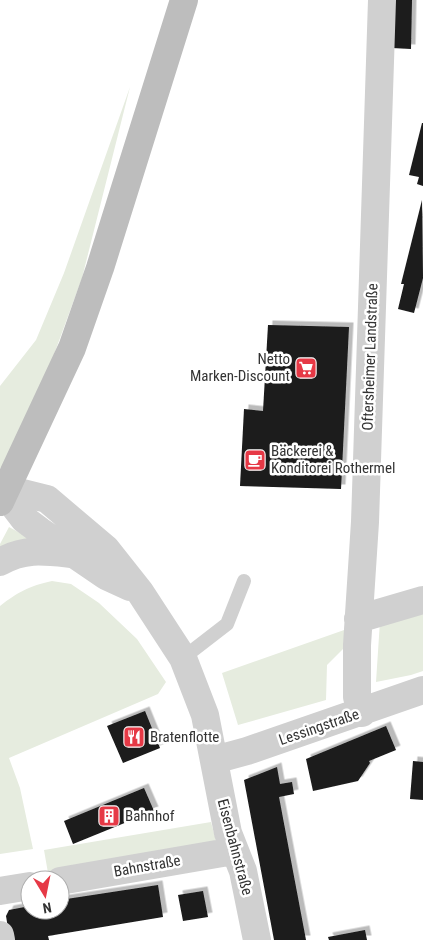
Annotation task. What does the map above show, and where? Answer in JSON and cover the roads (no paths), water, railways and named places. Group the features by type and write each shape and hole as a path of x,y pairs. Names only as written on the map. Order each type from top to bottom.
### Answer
{"main road":[{"path":"2,492 75,339 128,182 184,0"}],"street":[{"name":"Oftersheimer Landstraße","path":"362,713 357,697 358,619 365,522 382,0"},
{"path":"2,492 24,519 40,531 106,576 140,592"},
{"name":"Eisenbahnstraße","path":"2,492 47,499 106,549 140,592 184,658 205,714 228,832 243,871 256,940"},
{"path":"0,562 12,554 41,550 77,556"},
{"path":"358,619 423,600"},
{"name":"Lessingstraße","path":"214,760 362,713 423,690"},
{"name":"Bahnstraße","path":"70,879 234,850"},
{"path":"0,891 20,888"},
{"path":"0,935 1,940"}],"lane":[{"path":"184,658 226,624 244,580"}],"place":[{"name":"Netto Marken-Discount","path":"306,368"},
{"name":"Bäckerei & Konditorei Rothermel","path":"255,460"},
{"name":"Bratenflotte","path":"134,737"},
{"name":"Bahnhof","path":"109,816"}]}
